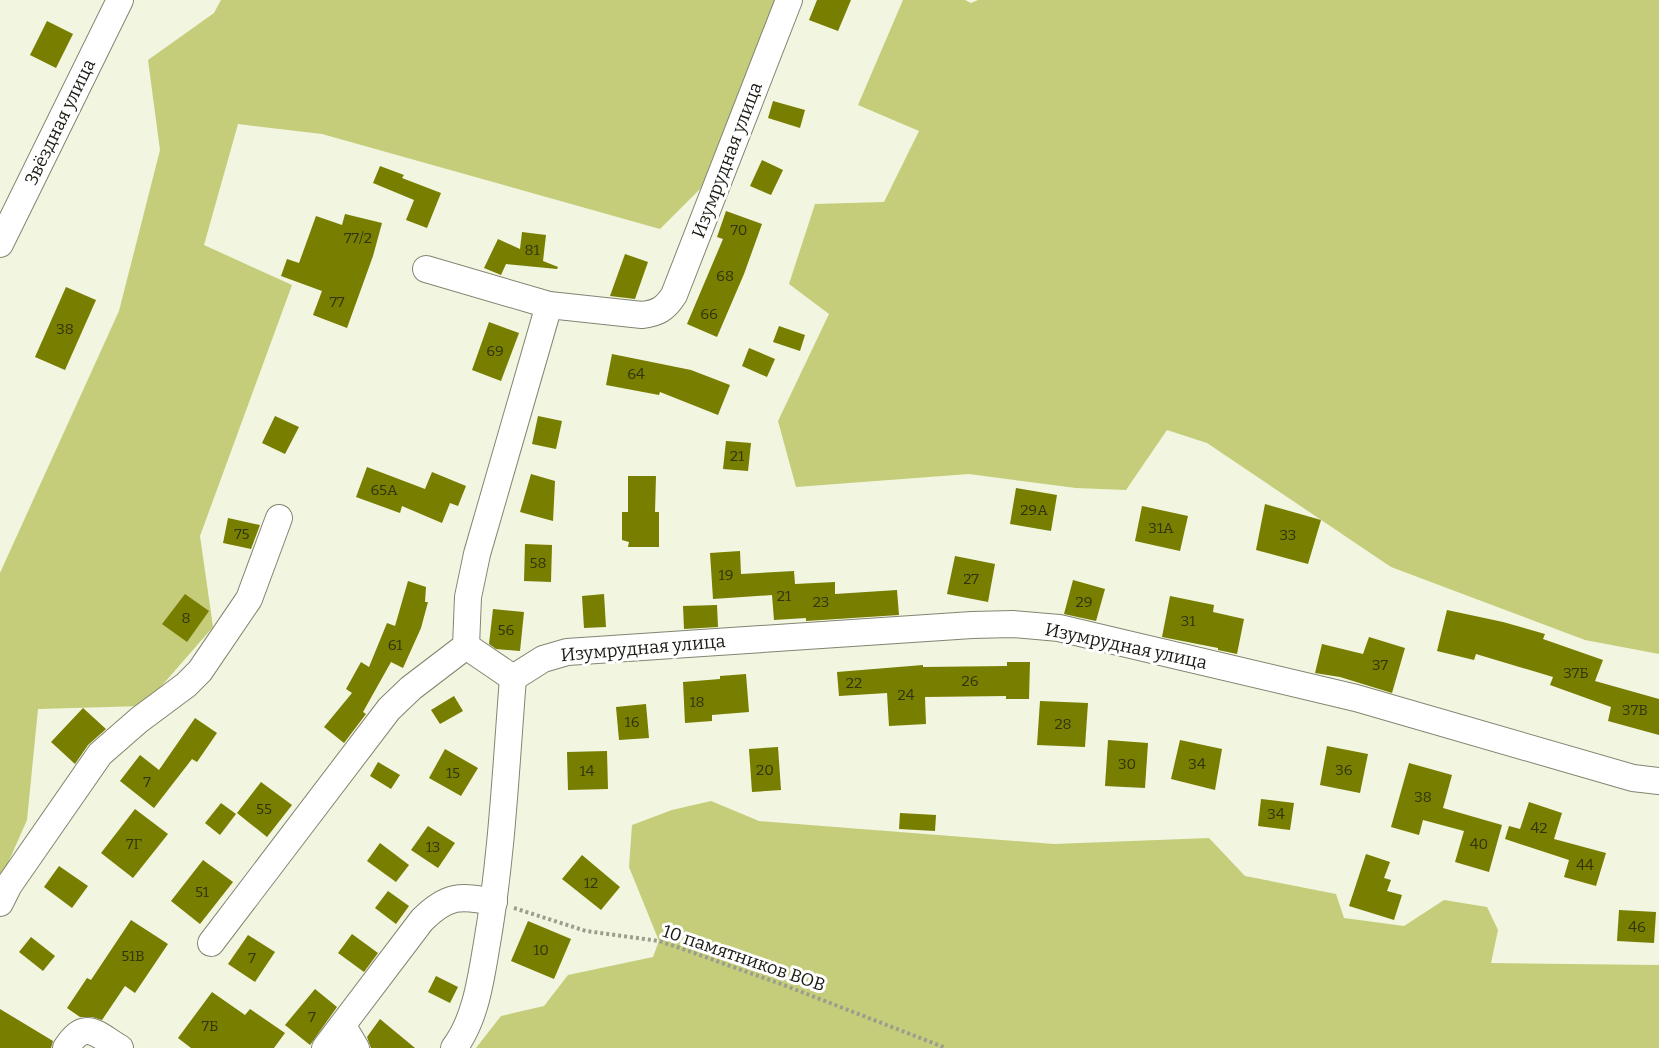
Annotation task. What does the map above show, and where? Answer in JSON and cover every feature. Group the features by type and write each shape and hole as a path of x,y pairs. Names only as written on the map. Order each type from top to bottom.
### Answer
{"street":[{"name":"Звёздная улица","path":"0,244 120,0"},
{"name":"Изумрудная улица","path":"426,269 549,304 642,315 655,313 667,306 674,295 789,0"},
{"path":"466,646 468,597 477,554 549,304"},
{"path":"0,903 9,885 100,754 138,720 186,685 206,662 249,599 279,518"},
{"name":"Изумрудная улица","path":"513,678 543,659 567,652 1013,624 1059,628 1356,698 1633,778 1659,781"},
{"path":"454,1048 470,1018 480,987 494,902 513,678 466,646"},
{"path":"211,943 389,709 411,688 466,646"},
{"path":"325,1048 422,920 436,906 453,898 472,897 494,902"},
{"path":"343,1026 356,1048"},
{"path":"66,1048 78,1032 86,1030 120,1048"}],"path":[{"name":"10 памятников ВОВ","path":"494,902 586,932 659,941 781,984 946,1048"}],"green space":[{"path":"221,0 776,0 701,188 660,229 322,134 238,124 204,245 292,285 200,536 213,627 144,706 38,709 27,820 0,881 0,573 119,311 160,150 148,60 214,13"},
{"path":"903,0 965,0 971,3 978,0 1659,0 1659,654 1585,640 1391,567 1207,443 1167,430 1126,490 1076,488 969,474 796,487 778,421 829,314 789,284 815,204 884,202 919,131 858,105"},
{"path":"711,801 759,821 1054,844 1209,838 1245,876 1336,894 1344,918 1404,926 1444,900 1487,907 1498,930 1491,963 1659,965 1659,1048 476,1048 501,1016 544,1006 568,975 653,957 659,941 629,867 632,825 672,810"}],"building":[{"path":"817,0 851,0 838,31 809,20"},
{"path":"47,21 73,34 56,68 30,55"},
{"path":"773,101 805,110 800,128 768,118"},
{"path":"762,160 783,170 771,195 750,186"},
{"path":"380,166 404,175 402,178 441,193 427,228 406,220 414,200 373,183"},
{"path":"726,211 762,224 717,337 687,324 723,239 717,237"},
{"path":"345,214 382,223 373,256 347,328 313,315 322,291 281,276 287,259 299,263 316,216 342,225"},
{"path":"522,232 546,235 543,261 558,267 557,269 506,264 501,275 484,268 498,239 520,249"},
{"path":"625,254 648,262 635,299 610,296"},
{"path":"66,287 96,300 65,370 35,357"},
{"path":"489,322 519,333 501,381 472,370"},
{"path":"779,326 805,335 800,351 773,342"},
{"path":"749,348 775,359 767,377 742,366"},
{"path":"612,354 691,370 730,385 718,415 660,392 659,395 606,385"},
{"path":"275,416 299,427 285,454 262,443"},
{"path":"538,416 562,421 556,449 532,444"},
{"path":"726,441 751,443 748,471 723,469"},
{"path":"367,467 425,489 432,472 466,486 458,506 450,503 442,523 402,506 400,513 356,497"},
{"path":"531,474 555,481 553,521 520,512"},
{"path":"628,476 656,476 655,512 659,512 659,547 628,547 629,542 622,540 622,512 628,512"},
{"path":"1016,488 1057,495 1051,531 1010,524"},
{"path":"1265,504 1321,520 1308,564 1256,550"},
{"path":"1142,506 1188,516 1180,551 1135,541"},
{"path":"228,518 260,525 251,549 223,543"},
{"path":"525,544 552,545 551,582 524,581"},
{"path":"740,551 741,574 794,571 795,584 835,582 835,594 897,590 899,615 806,621 806,618 774,620 772,595 713,599 710,553"},
{"path":"955,556 995,564 988,602 947,594"},
{"path":"1073,580 1105,589 1096,621 1064,614"},
{"path":"408,581 426,587 425,602 428,602 421,628 403,668 391,662 363,712 366,714 344,743 324,727 352,693 346,689 361,662 369,667 387,623 395,626"},
{"path":"185,594 209,611 187,642 162,624"},
{"path":"604,594 606,627 584,628 582,596"},
{"path":"1170,596 1214,605 1213,612 1244,619 1237,654 1162,637"},
{"path":"717,605 718,627 684,629 683,606"},
{"path":"493,609 524,612 520,651 496,649 489,644"},
{"path":"1447,610 1545,634 1543,639 1603,660 1595,681 1659,699 1659,735 1608,721 1611,707 1550,685 1553,677 1476,654 1474,660 1437,651"},
{"path":"1369,637 1405,648 1392,693 1340,677 1315,673 1322,644 1363,654"},
{"path":"1007,662 1030,662 1029,699 1006,699 1006,696 925,697 926,724 889,726 887,693 839,696 837,672 923,665 923,667 1007,666"},
{"path":"746,674 749,712 712,715 712,721 685,723 683,682"},
{"path":"454,696 463,711 440,724 431,710"},
{"path":"1040,701 1088,703 1085,747 1037,745"},
{"path":"646,704 649,738 619,740 616,707"},
{"path":"83,708 106,729 88,745 75,764 51,742"},
{"path":"195,718 217,733 197,762 192,759 154,808 120,781 140,755 159,770"},
{"path":"1108,740 1148,743 1145,788 1105,786"},
{"path":"1180,740 1222,749 1215,790 1171,779"},
{"path":"1327,746 1368,754 1360,793 1320,785"},
{"path":"778,747 781,790 752,792 749,749"},
{"path":"445,749 478,768 461,796 429,778"},
{"path":"607,751 608,789 568,790 567,752"},
{"path":"378,762 400,775 391,789 370,776"},
{"path":"1409,763 1452,775 1443,808 1502,825 1489,872 1455,862 1464,831 1423,820 1419,835 1391,827"},
{"path":"261,782 292,805 267,837 237,813"},
{"path":"1261,799 1294,803 1290,830 1258,826"},
{"path":"1529,802 1562,813 1554,839 1606,853 1596,886 1564,877 1569,860 1505,839 1509,826 1520,829"},
{"path":"221,803 236,814 220,835 205,823"},
{"path":"135,809 168,834 133,878 101,853"},
{"path":"900,813 936,815 935,831 899,829"},
{"path":"428,826 455,843 438,868 411,850"},
{"path":"380,843 409,865 396,882 367,861"},
{"path":"1366,854 1390,862 1384,878 1391,880 1387,891 1402,895 1394,920 1349,906"},
{"path":"582,855 620,887 601,910 562,879"},
{"path":"203,860 233,882 200,924 171,901"},
{"path":"59,866 88,886 72,908 44,887"},
{"path":"388,891 409,906 396,924 375,908"},
{"path":"1619,910 1656,912 1654,943 1617,941"},
{"path":"131,920 168,944 135,993 125,986 102,1020 80,1017 67,1008 87,978 91,980"},
{"path":"528,921 571,939 554,979 511,961"},
{"path":"352,934 378,953 364,972 338,953"},
{"path":"248,935 275,952 255,982 228,964"},
{"path":"31,937 55,956 43,971 19,952"},
{"path":"436,976 458,987 450,1003 428,992"},
{"path":"315,989 337,1007 310,1045 285,1025"},
{"path":"212,992 245,1015 250,1009 285,1033 274,1048 191,1048 178,1038"},
{"path":"0,1009 53,1041 51,1048 0,1048"},
{"path":"380,1019 415,1048 371,1048 367,1037"}]}
